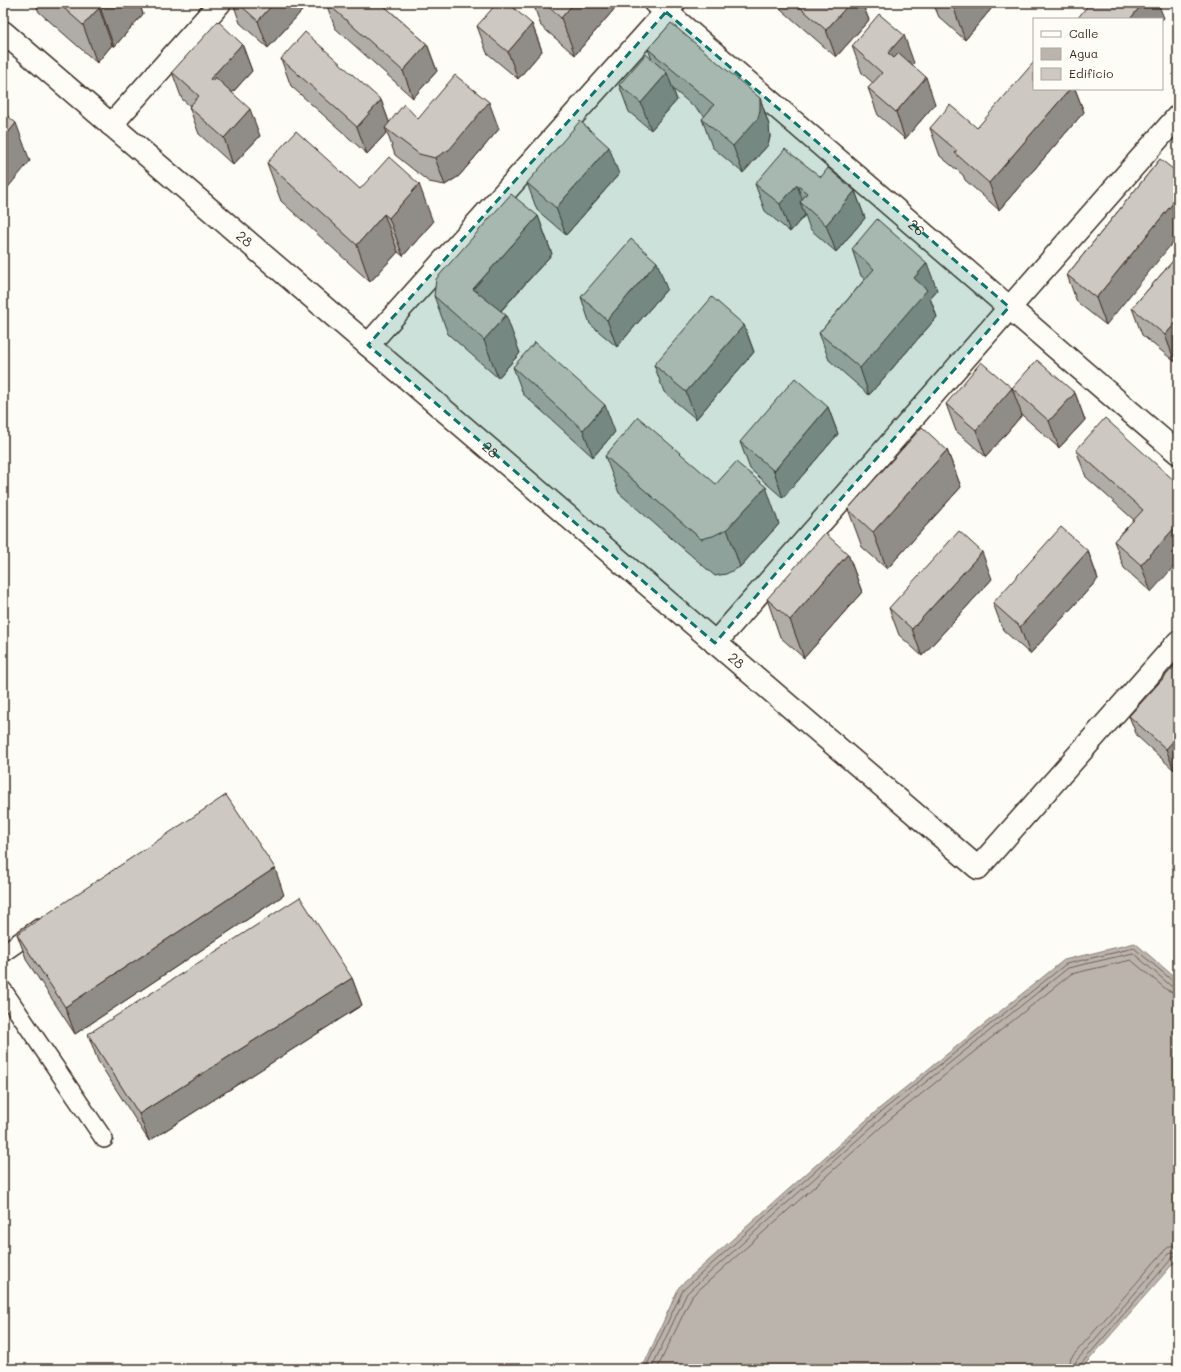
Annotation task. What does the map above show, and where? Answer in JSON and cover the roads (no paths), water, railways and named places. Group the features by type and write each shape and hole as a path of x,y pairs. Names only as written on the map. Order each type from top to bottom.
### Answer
{"street":[{"path":"111,125 220,3"},
{"path":"368,345 665,6"},
{"name":"26","path":"665,6 1178,453"},
{"name":"28","path":"3,32 978,868 1178,642"},
{"path":"715,643 1178,116"}],"lane":[{"path":"3,953 55,918"},
{"path":"3,990 104,1139"}],"water":[{"path":"1135,943 1178,980 1178,1258 1081,1369 642,1369 679,1287 880,1108 1064,960"}]}
